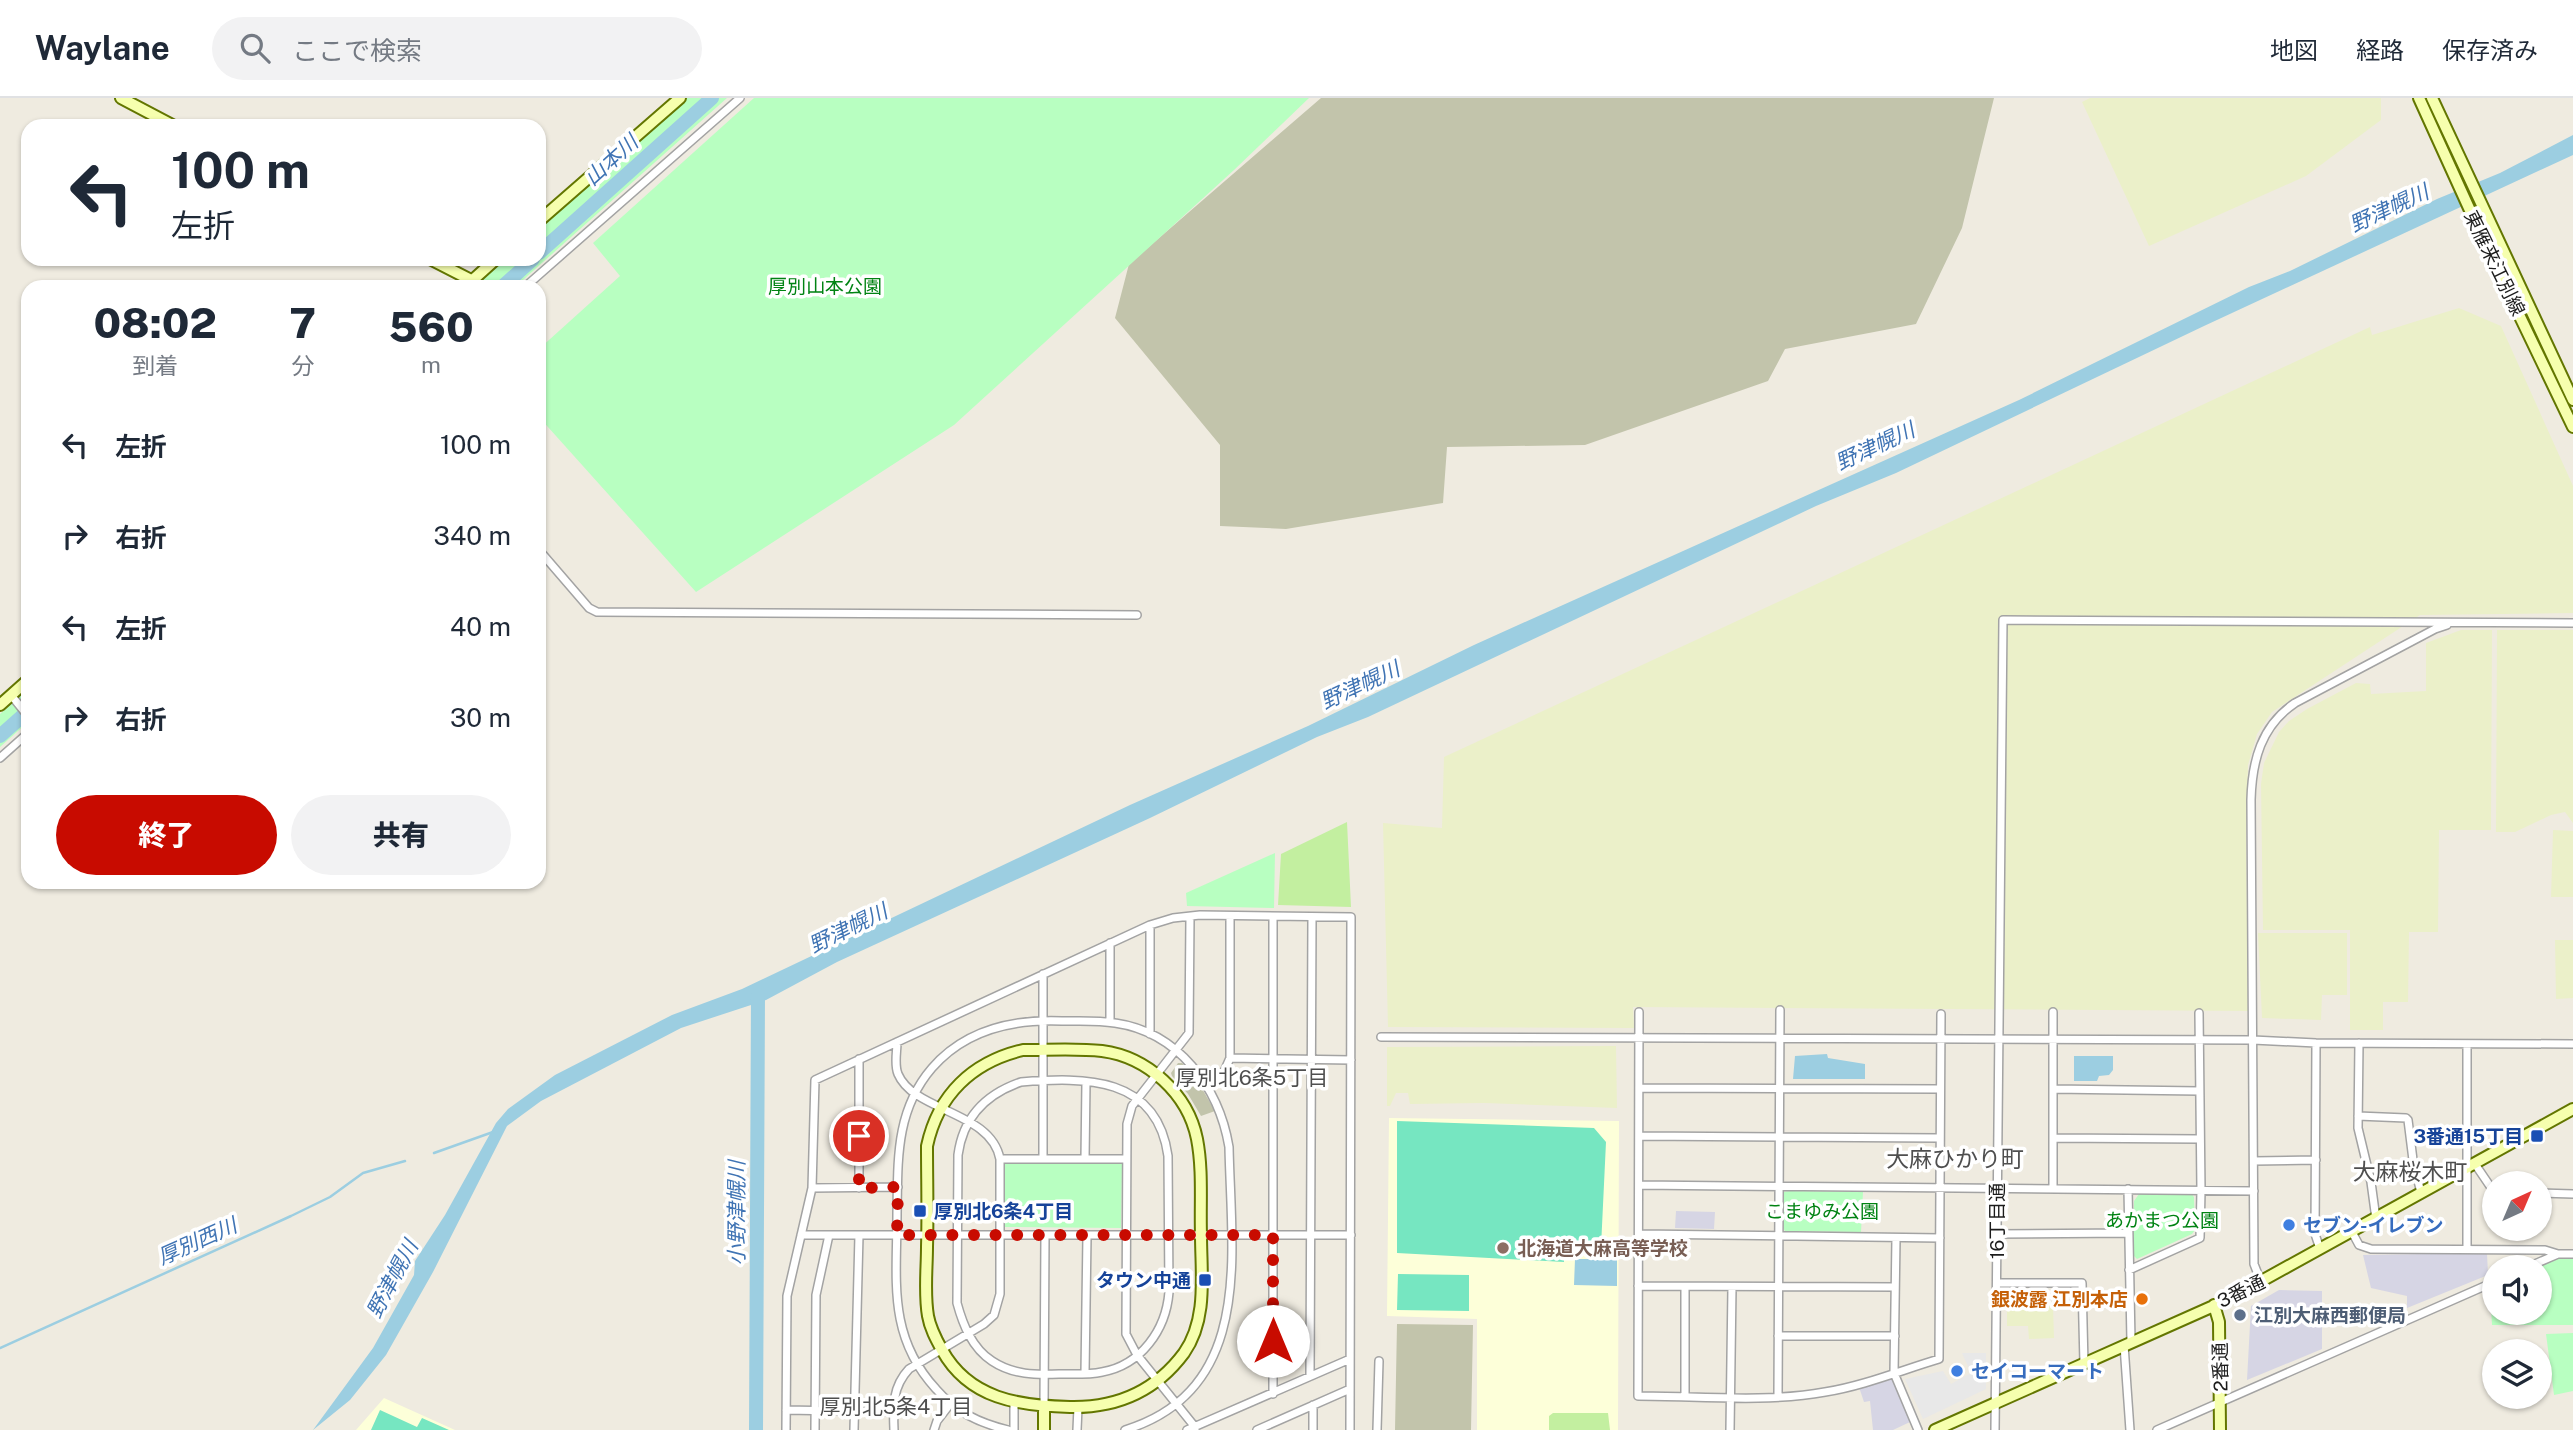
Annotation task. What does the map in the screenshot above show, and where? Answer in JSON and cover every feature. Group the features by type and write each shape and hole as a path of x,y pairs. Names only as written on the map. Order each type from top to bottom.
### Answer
{"street":[{"path":"121,98 161,119"},
{"path":"546,215 680,98"},
{"path":"533,280 740,98"},
{"name":"東雁来江別線","path":"2420,98 2483,239 2573,427"},
{"name":"東雁来江別線","path":"2432,98 2573,400"},
{"path":"442,266 465,280"},
{"path":"476,280 489,266"},
{"path":"546,558 589,608 597,612 1137,615"},
{"name":"16丁目通","path":"1994,1430 1997,1403 2003,620 2463,623"},
{"path":"2261,1282 2254,1264 2252,779 2255,758 2264,738 2275,720 2295,703 2435,629 2463,623 2573,623"},
{"path":"0,705 21,686"},
{"path":"11,695 21,707"},
{"path":"0,758 21,739"},
{"path":"1190,916 1189,1032 1128,1113 1126,1334 1138,1355 1193,1429 1350,1359"},
{"path":"786,1430 787,1296 812,1188 815,1080 1150,925 1190,916 1350,917 1350,1430"},
{"path":"1208,1085 1223,1074 1230,1058 1230,916"},
{"path":"1273,917 1273,1394"},
{"path":"1310,1376 1312,917"},
{"path":"1150,925 1150,1034"},
{"path":"1110,943 1110,1022"},
{"path":"1043,974 1043,1159"},
{"path":"1778,1396 1780,1010"},
{"path":"1639,1012 1638,1396 1731,1397 1826,1392 1939,1359 1941,1014"},
{"path":"2053,1012 2053,1188"},
{"path":"2129,1270 2200,1238 2202,1190 2199,1139 2199,1013"},
{"path":"1008,1430 976,1421 950,1404 924,1376 906,1345 899,1321 896,1295 900,1135 907,1109 930,1070 960,1044 1001,1026 1044,1020 1110,1022 1150,1034 1177,1051 1208,1085 1222,1114 1229,1147 1228,1314 1222,1340 1204,1374 1190,1392 1156,1417 1125,1430"},
{"path":"1381,1037 2253,1040 2316,1043 2573,1044"},
{"path":"894,1430 897,1385 909,1369 984,1324 994,1315 998,1306 1000,1235 998,1146 992,1137 915,1093 898,1075 897,1042"},
{"path":"2316,1043 2315,1234 2320,1249"},
{"path":"2359,1043 2358,1129 2371,1182 2376,1219"},
{"path":"2467,1044 2470,1166 2467,1249"},
{"path":"1023,1050 1043,1050 1112,1053 1137,1061 1157,1075 1178,1096 1194,1125 1199,1152 1202,1292 1198,1324 1186,1351 1159,1381 1132,1398 1099,1406 1044,1406 1014,1403 993,1396 958,1373 941,1349 927,1312 928,1146 940,1107 963,1079 988,1061 1023,1050"},
{"path":"1230,1058 1351,1060"},
{"path":"859,1059 859,1188"},
{"path":"1043,1081 1100,1082 1119,1087 1138,1098 1154,1114 1167,1145 1169,1236 1166,1314 1150,1344 1115,1369 1044,1375 1021,1373 999,1365 981,1352 968,1334 957,1303 958,1155 962,1134 983,1103 1000,1090 1021,1082 1043,1081"},
{"path":"1085,1159 1086,1082"},
{"path":"1639,1088 1940,1089"},
{"path":"2053,1089 2199,1091"},
{"name":"3番通","path":"1935,1430 2227,1300 2573,1109"},
{"path":"2358,1116 2408,1120 2421,1194"},
{"path":"1639,1136 1939,1138"},
{"path":"2053,1138 2199,1139"},
{"path":"1000,1158 1126,1159"},
{"path":"2254,1161 2316,1160"},
{"path":"2470,1166 2482,1179"},
{"path":"1639,1185 2254,1191"},
{"path":"812,1188 898,1187"},
{"path":"2127,1189 2130,1430"},
{"path":"2552,1193 2573,1194"},
{"path":"2352,1232 2359,1245 2371,1248 2545,1251 2573,1254"},
{"path":"1997,1234 2129,1233"},
{"path":"1639,1234 1940,1238"},
{"path":"801,1235 1351,1235"},
{"path":"814,1430 816,1294 829,1235"},
{"path":"854,1430 859,1235"},
{"path":"1044,1430 1045,1235"},
{"path":"1085,1373 1087,1236"},
{"path":"1896,1238 1894,1373 1919,1430"},
{"path":"2552,1257 2558,1254"},
{"path":"1998,1283 2082,1283 2084,1364"},
{"path":"1638,1286 1895,1287"},
{"path":"1685,1287 1685,1396"},
{"path":"1730,1430 1732,1287"},
{"path":"2157,1430 2482,1287"},
{"name":"2番通","path":"2214,1305 2219,1322 2220,1430"},
{"path":"1778,1336 1895,1336"},
{"path":"1377,1430 1379,1361"},
{"path":"1257,1430 1274,1426 1350,1389"},
{"path":"1014,1403 1014,1430"},
{"path":"934,1430 937,1421 950,1404"},
{"path":"1313,1405 1313,1430"},
{"path":"1077,1430 1078,1407"},
{"path":"786,1410 894,1412"},
{"path":"974,1430 976,1421"}],"shaded area":[{"path":"1321,98 1994,98 1962,228 1916,324 1785,349 1768,381 1585,445 1447,447 1443,503 1286,529 1220,526 1220,445 1115,318 1129,264"},
{"path":"2090,98 2381,98 2381,120 2306,176 2149,246 2082,102"},
{"path":"2459,308 2501,326 2573,486 2573,613 2420,615 2272,712 2257,734 2248,765 2248,1011 1633,1007 1634,1028 1388,1027 1383,823 1442,828 1444,757 2370,327 2372,335"},
{"path":"2461,630 2492,630 2491,830 2439,830 2438,932 2409,932 2408,1002 2383,1002 2383,1030 2350,1030 2350,930 2263,930 2261,784 2264,763 2279,732 2289,721 2356,683 2370,684 2371,694 2426,691 2426,643"},
{"path":"2497,630 2573,630 2573,823 2565,812 2551,815 2515,832 2496,832"},
{"path":"2553,830 2573,831 2573,897 2551,897"},
{"path":"2258,933 2347,933 2347,995 2322,995 2321,1020 2262,1018"},
{"path":"2555,940 2573,940 2573,998 2556,999"},
{"path":"1616,1046 1617,1108 1484,1103 1410,1104 1408,1093 1396,1093 1390,1106 1387,1106 1387,1047"},
{"path":"1178,1063 1182,1063 1194,1075 1215,1111 1201,1116 1188,1094 1172,1076 1171,1073"},
{"name":"北海道大麻高等学校","path":"1389,1118 1619,1121 1618,1430 1477,1430 1477,1319 1387,1316"},
{"path":"1676,1211 1715,1212 1714,1229 1675,1228"},
{"path":"2487,1253 2487,1255 2482,1255 2482,1277 2407,1308 2407,1296 2371,1288 2363,1255"},
{"path":"2279,1290 2322,1291 2322,1349 2247,1380 2251,1306"},
{"path":"2053,1306 2054,1338 2029,1339 2028,1326 2007,1326 2007,1308"},
{"path":"1397,1324 1473,1325 1471,1430 1395,1430"},
{"path":"1962,1353 1986,1353 1986,1389 1923,1419 1905,1379 1943,1371 1951,1384 1971,1373"},
{"path":"1891,1377 1910,1422 1893,1430 1873,1430 1870,1401 1864,1402 1859,1387"},
{"path":"384,1398 455,1430 356,1430"}],"green space":[{"path":"681,98 727,98 546,259 546,221"},
{"name":"厚別山本公園","path":"754,98 1309,98 1234,170 954,425 696,592 546,425 546,343 620,276 593,243"},
{"path":"495,266 539,266 523,280 480,280"},
{"path":"21,695 21,728 0,747 0,714"},
{"path":"1347,822 1351,907 1278,905 1281,854"},
{"path":"1275,853 1274,908 1187,906 1186,893"},
{"path":"1397,1121 1594,1128 1606,1142 1601,1247 1564,1247 1564,1262 1397,1253"},
{"path":"1004,1162 1122,1162 1121,1228 1004,1227"},
{"name":"こまゆみ公園","path":"1783,1192 1863,1192 1861,1232 1785,1231 1781,1225"},
{"name":"あかまつ公園","path":"2190,1192 2194,1197 2195,1230 2192,1234 2137,1259 2133,1255 2134,1201 2139,1194"},
{"path":"2573,1259 2573,1325 2552,1325 2552,1260"},
{"path":"1398,1274 1469,1275 1469,1311 1397,1310"},
{"path":"2573,1333 2573,1391 2554,1395 2552,1339 2547,1339 2546,1334"},
{"path":"380,1410 417,1427 422,1418 449,1430 371,1430"},
{"path":"1553,1413 1608,1413 1610,1430 1549,1430 1549,1416"}],"water":[{"path":"2573,135 2573,155 2204,326 1896,473 1816,506 1368,717 1317,737 1150,818 837,962 766,1000 681,1028 541,1101 507,1126 433,1272 386,1355 350,1400 313,1430 373,1348 414,1275 415,1261 445,1215 496,1123 508,1109 555,1075 672,1015 742,989 1130,805 1308,726 1474,645 2019,400 2249,287 2290,271 2437,199 2500,173"},
{"path":"1827,1054 1828,1058 1865,1064 1865,1079 1793,1079 1795,1056"},
{"path":"2074,1056 2113,1056 2113,1070 2109,1075 2099,1076 2097,1081 2074,1081"},
{"path":"1575,1259 1617,1259 1617,1286 1574,1285"}],"waterway":[{"name":"山本川","path":"546,247 712,98"},
{"name":"山本川","path":"510,280 525,266"},
{"name":"山本川","path":"0,736 21,717"},
{"name":"小野津幌川","path":"756,1430 758,995"},
{"name":"厚別西川","path":"434,1153 493,1132"},
{"name":"厚別西川","path":"0,1348 291,1216 330,1197 363,1173 405,1161"}],"place":[{"name":"3番通15丁目","path":"2537,1136"},
{"name":"厚別北6条4丁目","path":"920,1211"},
{"name":"セブン-イレブン","path":"2289,1225"},
{"name":"北海道大麻高等学校","path":"1503,1248"},
{"name":"タウン中通","path":"1205,1280"},
{"name":"銀波露 江別本店","path":"2142,1299"},
{"name":"江別大麻西郵便局","path":"2240,1315"},
{"name":"セイコーマート","path":"1957,1371"}],"district":[{"name":"厚別北6条5丁目","path":"1252,1077"},
{"name":"大麻ひかり町","path":"1955,1158"},
{"name":"大麻桜木町","path":"2410,1171"},
{"name":"厚別北5条4丁目","path":"896,1406"}],"route":[{"path":"859,1136 859,1188 898,1187 897,1235 1273,1235 1273,1341"}],"water label":[{"name":"野津幌川","path":"2389,208"},
{"name":"野津幌川","path":"1875,446"},
{"name":"野津幌川","path":"1360,685"},
{"name":"野津幌川","path":"848,928"},
{"name":"野津幌川","path":"392,1279"}]}
